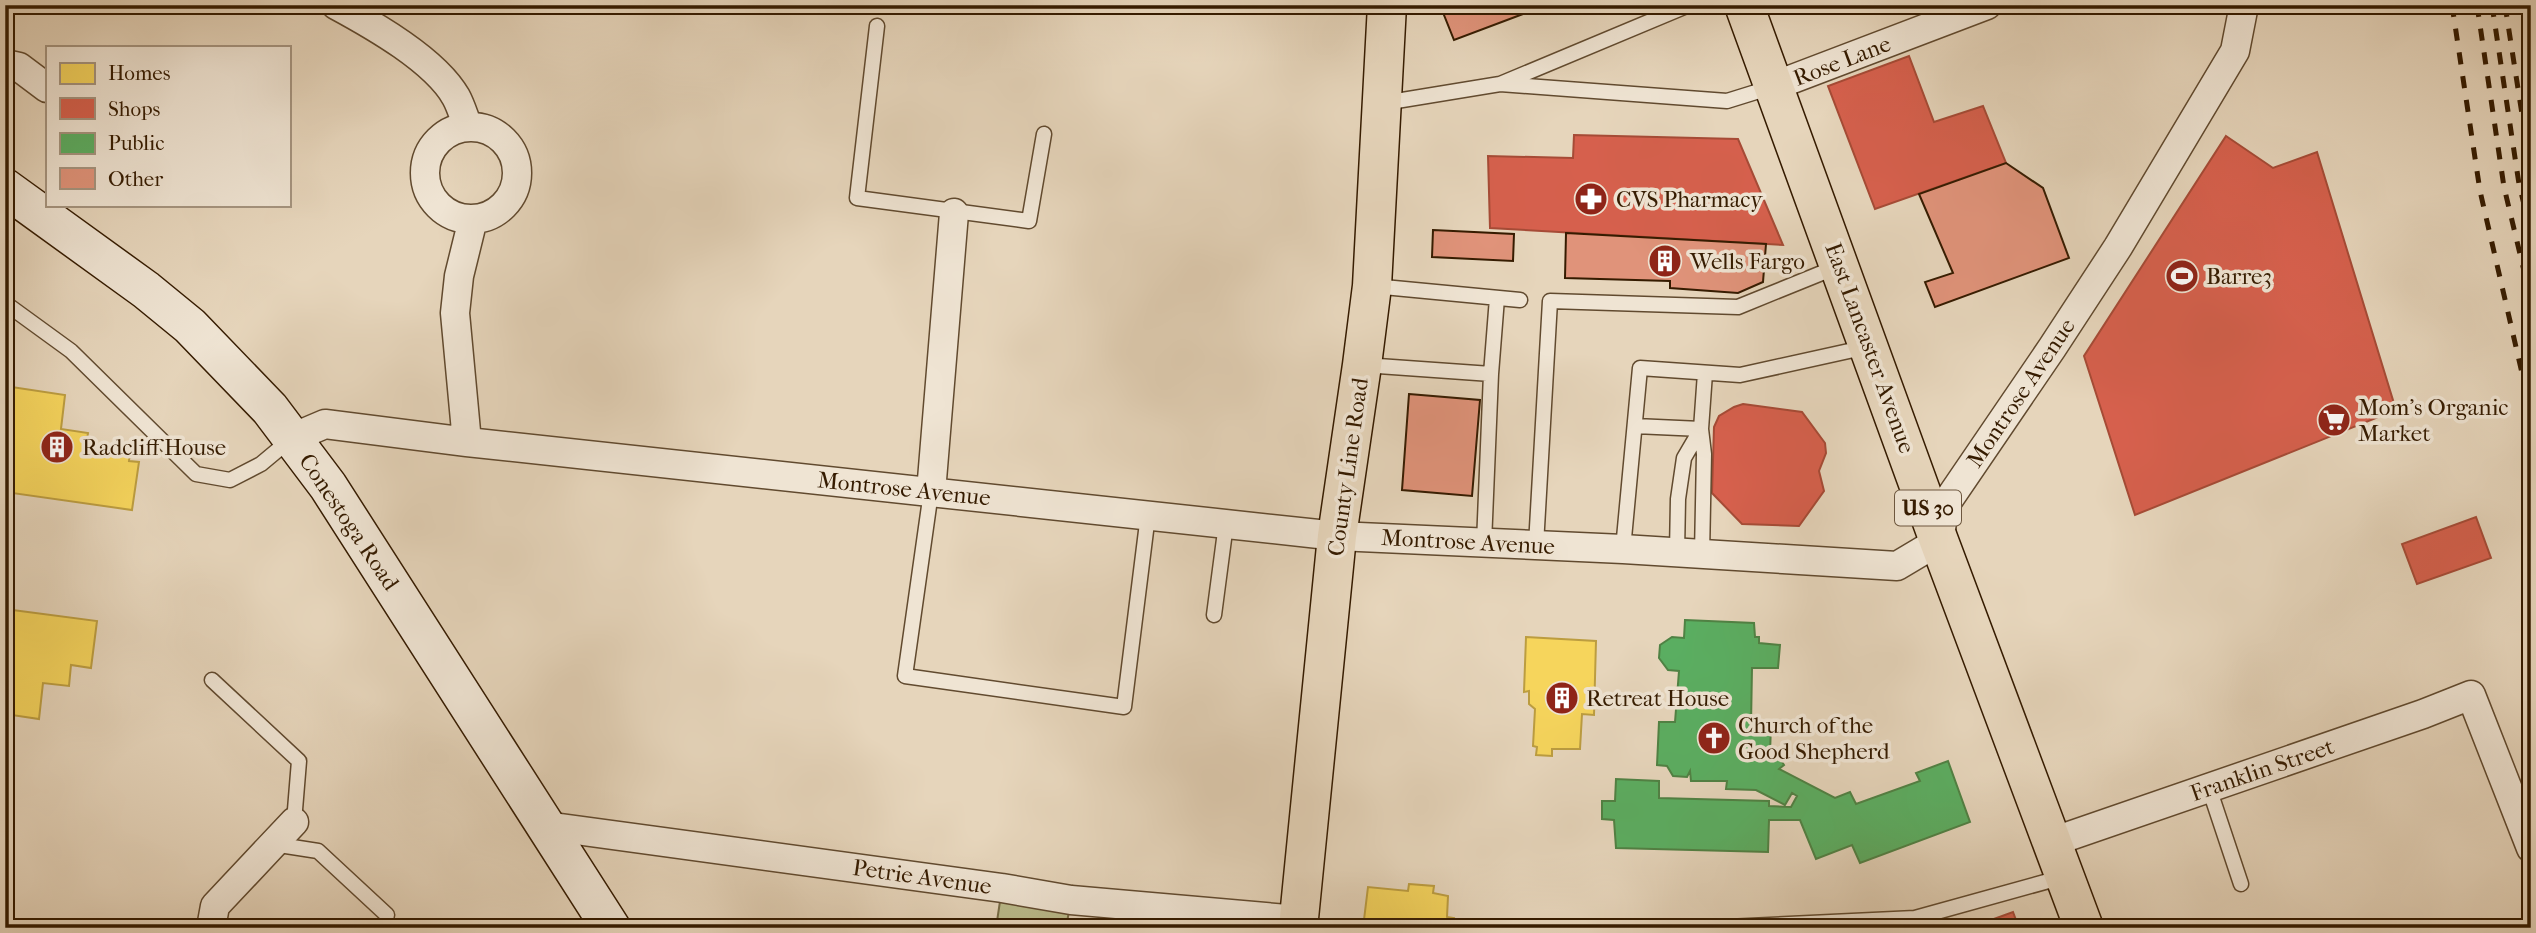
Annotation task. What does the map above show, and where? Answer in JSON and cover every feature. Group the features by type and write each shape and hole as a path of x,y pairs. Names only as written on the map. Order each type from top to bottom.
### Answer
{"main road":[{"name":"County Line Road","path":"1299,924 1337,536 1372,286 1387,5"},
{"name":"East Lancaster Avenue","path":"1744,5 1939,541 2084,928"},
{"name":"Conestoga Road","path":"5,188 146,290 190,326 252,389 328,486 611,928"}],"street":[{"path":"336,5 388,34 434,73 455,95 468,127"},
{"name":"Rose Lane","path":"1774,86 1987,5"},
{"name":"Montrose Avenue","path":"292,438 325,424 467,442 1337,536 1623,549 1898,566 1939,541 1945,505 2118,247 2235,51 2244,5"},
{"path":"5,64 19,67 46,87"},
{"path":"468,127 486,130 502,139 513,153 517,171 514,189 505,204 491,215 473,219 456,216 440,207 429,193 425,175 427,158 437,142 451,131 468,127"},
{"path":"931,492 954,213"},
{"path":"467,442 455,313 459,276 473,219"},
{"name":"Franklin Street","path":"2058,860 2209,788 2471,695 2531,848"},
{"path":"211,928 215,906 294,822"},
{"name":"Petrie Avenue","path":"546,826 1002,888 1070,900 1299,924"}],"lane":[{"path":"1381,104 1500,84 1689,5"},
{"path":"877,26 857,198 1029,221 1044,134"},
{"path":"1500,84 1727,101 1774,86"},
{"path":"1536,545 1550,301 1738,307 1840,265"},
{"path":"1372,286 1520,300"},
{"path":"1483,542 1497,298"},
{"path":"5,303 71,351 196,474 230,480 261,464 292,438"},
{"path":"1623,549 1640,368 1740,375 1869,346"},
{"path":"1362,365 1491,374"},
{"path":"1690,553 1703,454 1701,429 1705,373"},
{"path":"1634,426 1701,429"},
{"path":"1690,553 1678,499 1684,458 1701,429"},
{"path":"931,492 905,676 1124,707 1148,515"},
{"path":"1214,615 1226,524"},
{"path":"212,680 299,761 294,822"},
{"path":"2209,788 2241,884"},
{"path":"273,844 318,851 387,915"},
{"path":"1706,928 1914,918 2058,860"}],"green space":[{"path":"1002,888 1071,900 1066,928 996,928"}],"building: Homes":[{"name":"Radcliff House","path":"5,386 65,395 61,429 88,433 86,444 130,450 129,461 139,462 132,510 5,492"},
{"path":"5,609 97,621 91,668 71,665 69,686 43,683 39,719 5,714"},
{"name":"Retreat House","path":"1526,637 1596,641 1594,715 1582,714 1580,749 1552,749 1552,756 1536,755 1537,747 1533,746 1535,709 1529,704 1529,691 1524,692"},
{"path":"1409,884 1434,886 1433,893 1448,896 1447,917 1454,918 1453,928 1363,928 1368,887 1408,891"}],"building: Shops":[{"path":"1909,56 1934,122 1983,106 2006,163 1875,209 1828,86"},
{"name":"CVS Pharmacy","path":"1574,135 1738,139 1783,245 1490,228 1488,156 1573,158"},
{"path":"2226,136 2273,168 2317,152 2396,410 2135,515 2084,356"},
{"path":"1743,404 1802,412 1825,443 1826,453 1819,471 1824,491 1799,526 1742,524 1712,493 1714,427 1719,416"},
{"path":"2476,517 2491,558 2417,584 2402,544"},
{"path":"2013,912 2019,928 1969,928"}],"building: Public":[{"name":"Church of the Good Shepherd","path":"1685,620 1754,623 1755,637 1759,637 1759,643 1780,645 1778,668 1752,668 1751,725 1771,725 1770,754 1775,751 1784,765 1779,769 1835,798 1850,792 1856,804 1920,781 1916,773 1948,761 1970,822 1860,863 1852,845 1816,859 1800,820 1769,820 1768,852 1616,848 1614,820 1602,819 1602,801 1615,801 1616,779 1659,781 1659,798 1769,801 1769,806 1791,807 1797,796 1792,793 1785,805 1756,790 1726,789 1727,781 1691,781 1690,771 1687,777 1673,776 1667,766 1657,765 1659,722 1675,722 1679,671 1668,670 1659,658 1660,645 1672,637 1684,638"}],"building: Other":[{"path":"1440,5 1547,5 1454,40"},
{"path":"2006,163 2043,188 2069,258 1935,307 1925,282 1953,273 1919,194"},
{"path":"1433,230 1514,234 1513,261 1432,257"},
{"name":"Wells Fargo","path":"1566,233 1766,244 1763,282 1738,293 1670,288 1670,281 1565,278"},
{"path":"1409,394 1480,400 1472,496 1402,490"}],"railway":[{"path":"2452,5 2480,191 2531,412"},
{"path":"2477,5 2504,187 2531,300"},
{"path":"2492,5 2519,184 2531,233"},
{"path":"2505,5 2531,172"}],"place":[{"name":"CVS Pharmacy","path":"1591,199"},
{"name":"Wells Fargo","path":"1665,261"},
{"name":"Barre3","path":"2182,276"},
{"name":"Mom's Organic Market","path":"2334,420"},
{"name":"Radcliff House","path":"57,447"},
{"name":"Retreat House","path":"1562,698"},
{"name":"Church of the Good Shepherd","path":"1714,738"}]}
